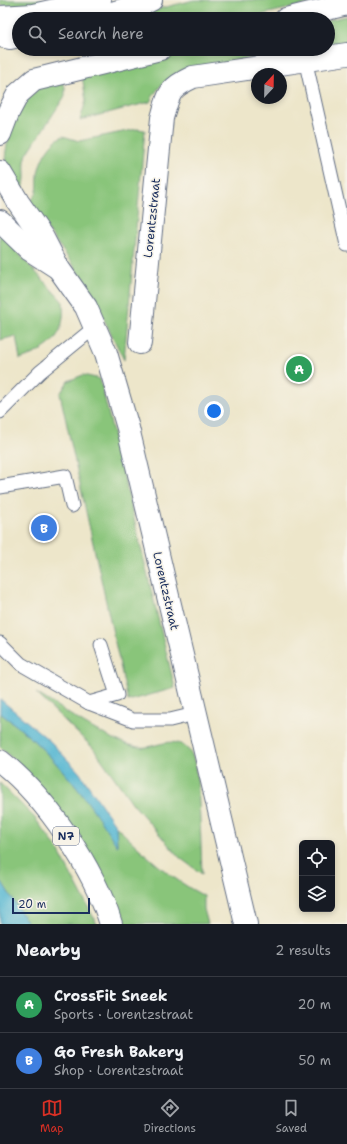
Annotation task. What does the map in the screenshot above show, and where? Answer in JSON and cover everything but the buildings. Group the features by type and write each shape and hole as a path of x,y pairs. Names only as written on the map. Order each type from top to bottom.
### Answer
{"main road":[{"path":"46,12 100,0"},
{"path":"115,12 143,4 151,0"},
{"path":"314,12 347,4"},
{"path":"0,17 12,16"},
{"path":"0,36 12,38"},
{"path":"335,55 347,54"},
{"path":"0,134 18,94 34,80 132,56"},
{"path":"305,59 330,56"},
{"name":"Lorentzstraat","path":"140,343 162,118 169,95 176,85 193,77 305,59"},
{"name":"Lorentzstraat","path":"0,172 18,202 43,238 59,269 86,307 106,353 128,428 246,924"},
{"name":"Lorentzstraat","path":"0,221 30,250 59,269"},
{"name":"N7","path":"0,762 34,794 59,825 78,854 94,885 111,924"}],"lane":[{"path":"305,59 347,245"},
{"path":"0,412 40,372 95,327"},
{"path":"0,487 65,476 72,506"},
{"path":"0,643 21,664 89,703 133,720 170,720 195,714"},
{"path":"89,703 117,695 101,645"}],"green space":[{"path":"0,0 61,0 24,8 0,5"},
{"path":"194,0 325,0 273,12 146,12"},
{"path":"347,16 347,42 335,44 335,19"},
{"path":"162,56 262,56 185,70 164,82 150,102 80,120 86,101 82,75"},
{"path":"61,78 65,87 65,96 27,154 25,159 25,178 20,192 7,171 5,158 14,123 26,101 34,92 41,86"},
{"path":"137,129 145,130 124,360 93,297 74,266 28,203 33,199 37,191 38,174 42,159 51,145 59,138 63,136 79,141"},
{"path":"0,233 63,302 62,324 54,340 40,351 20,359 16,336 0,340"},
{"path":"83,375 100,379 175,688 128,701 60,394 68,381"},
{"path":"36,693 72,716 113,739 138,747 172,742 178,743 191,753 194,761 198,791 202,874 180,858 133,804 94,749"},
{"path":"0,713 35,742 65,773 92,807 117,844 116,826 146,855 168,873 204,896 204,909 208,924 118,924 32,777 0,747"},
{"path":"0,783 34,817 57,848 97,924 28,924 0,879"}],"water":[{"path":"0,699 50,741 79,772 116,826 117,846 79,790 51,757 0,713"},
{"path":"0,879 28,924 0,924"}],"place":[{"name":"CrossFit Sneek","path":"299,369"},
{"name":"Go Fresh Bakery","path":"44,528"}]}
